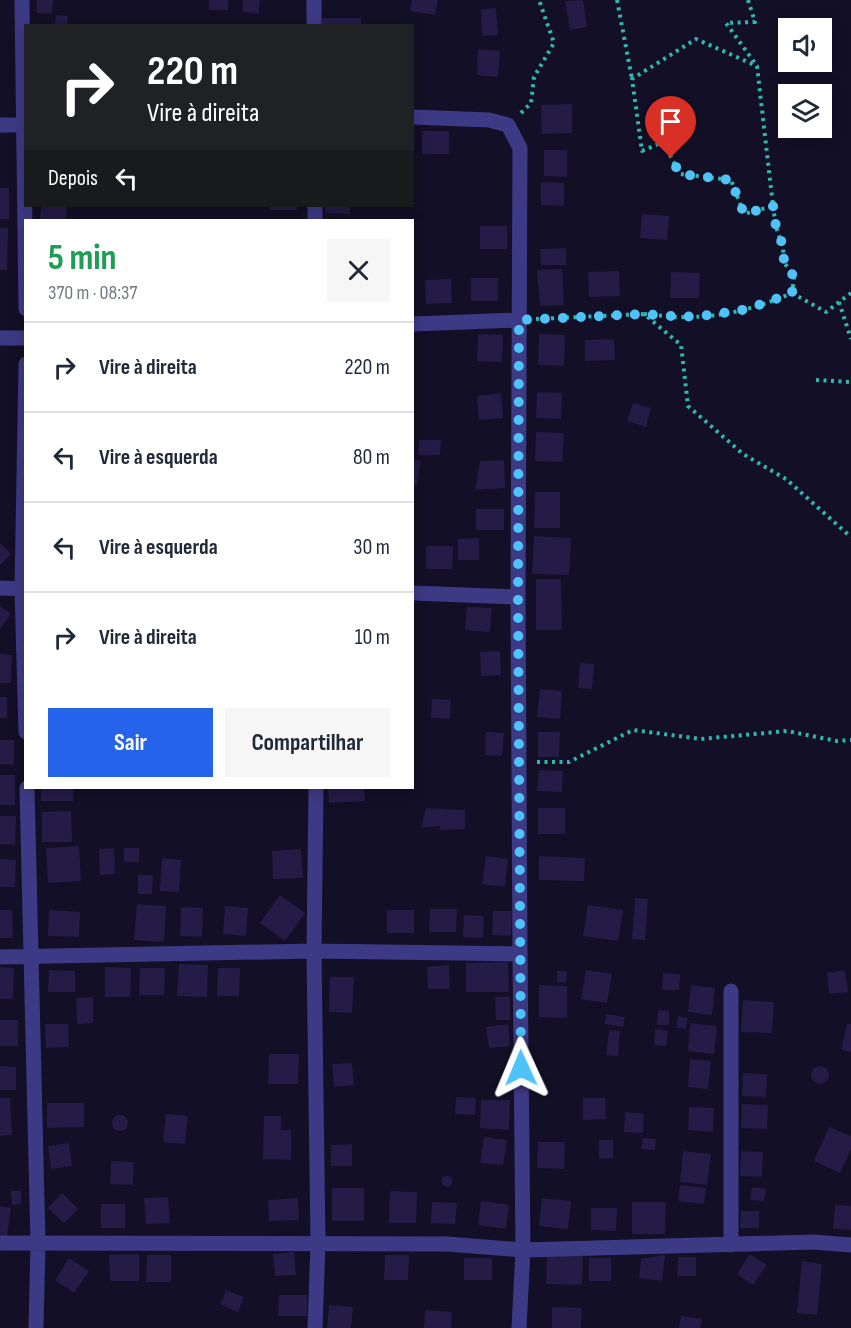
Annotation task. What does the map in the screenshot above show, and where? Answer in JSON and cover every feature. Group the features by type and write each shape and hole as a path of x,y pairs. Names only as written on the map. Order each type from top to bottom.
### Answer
{"street":[{"path":"0,125 24,125 22,0"},
{"path":"314,0 314,24"},
{"path":"414,117 489,120 508,126 520,148 518,597 524,1250 519,1328"},
{"path":"414,324 519,320"},
{"path":"0,338 24,338"},
{"path":"0,588 24,589"},
{"path":"414,593 518,597"},
{"path":"27,789 38,1244 36,1328"},
{"path":"315,1328 318,1243 314,951 316,789"},
{"path":"0,957 314,951 520,954"},
{"path":"731,991 731,1245"},
{"path":"0,1243 447,1244 524,1250 814,1242 851,1245"}],"path":[{"path":"508,126 531,103 534,76 554,43 539,0"},
{"path":"616,0 632,79 642,151 663,142 680,174 731,180 744,214 773,206"},
{"path":"748,0 755,22 726,23 758,66 776,227 783,246 784,262 794,277 792,293"},
{"path":"632,79 696,39 758,66"},
{"path":"519,320 644,314 683,317 710,315 748,309 792,293 826,312 851,293"},
{"path":"839,302 851,339"},
{"path":"644,314 681,345 688,406 743,454 786,479 851,537"},
{"path":"816,380 851,382"},
{"path":"519,763 569,762 633,730 701,739 787,731 837,741 851,740"}],"building":[{"path":"37,0 53,0 52,14 37,13"},
{"path":"209,0 228,0 228,10 209,10"},
{"path":"243,0 260,0 259,14 243,12"},
{"path":"412,0 438,0 435,15 410,11"},
{"path":"583,0 587,27 570,30 565,1"},
{"path":"496,8 498,35 482,36 481,9"},
{"path":"56,15 68,16 67,24 55,24"},
{"path":"322,18 361,18 361,24 322,24"},
{"path":"478,49 500,51 498,77 477,75"},
{"path":"572,104 572,133 542,134 541,105"},
{"path":"422,131 449,131 449,154 422,154"},
{"path":"544,150 567,150 567,177 544,176"},
{"path":"541,182 564,183 564,206 541,205"},
{"path":"0,188 9,188 9,219 0,219"},
{"path":"41,207 67,207 66,219 40,219"},
{"path":"270,207 297,207 297,210 270,210"},
{"path":"325,207 350,207 350,214 325,213"},
{"path":"642,214 669,216 667,240 640,238"},
{"path":"480,226 507,226 507,249 480,249"},
{"path":"0,228 8,228 7,270 0,270"},
{"path":"566,248 566,265 541,265 540,249"},
{"path":"562,269 564,305 540,306 537,270"},
{"path":"619,271 620,296 589,297 588,272"},
{"path":"671,272 700,273 699,298 670,298"},
{"path":"471,278 498,278 498,301 471,301"},
{"path":"451,279 452,303 426,304 425,280"},
{"path":"478,334 503,335 502,362 477,361"},
{"path":"539,334 565,335 564,366 538,365"},
{"path":"614,339 615,360 585,361 585,340"},
{"path":"537,392 562,393 561,419 536,418"},
{"path":"501,393 503,418 479,420 477,396"},
{"path":"633,403 651,408 646,427 627,421"},
{"path":"536,432 564,433 562,462 535,461"},
{"path":"419,440 441,440 440,455 418,455"},
{"path":"414,459 421,461 417,486 414,485"},
{"path":"504,460 505,488 475,490 480,461"},
{"path":"535,492 560,492 560,528 534,528"},
{"path":"476,509 504,509 504,530 476,530"},
{"path":"534,536 571,538 569,575 532,574"},
{"path":"479,538 479,560 458,560 458,539"},
{"path":"0,543 11,554 0,565"},
{"path":"426,546 453,546 452,569 426,569"},
{"path":"536,579 561,579 562,630 536,630"},
{"path":"0,606 11,614 0,629"},
{"path":"467,607 492,608 490,632 465,630"},
{"path":"500,651 501,675 481,676 480,652"},
{"path":"0,654 12,655 11,683 0,683"},
{"path":"580,663 594,664 592,689 578,688"},
{"path":"540,689 562,691 560,719 537,717"},
{"path":"0,697 7,697 7,718 0,718"},
{"path":"432,699 451,700 450,719 431,718"},
{"path":"486,732 504,733 502,756 485,755"},
{"path":"538,732 560,732 559,757 538,757"},
{"path":"0,740 14,740 14,765 0,764"},
{"path":"539,770 563,771 562,792 537,791"},
{"path":"0,775 15,775 15,805 0,805"},
{"path":"41,789 73,789 73,801 41,801"},
{"path":"328,789 364,789 365,801 329,803"},
{"path":"426,808 465,810 465,829 441,830 440,826 421,828"},
{"path":"538,808 565,808 565,834 538,834"},
{"path":"71,811 72,842 42,842 42,812"},
{"path":"0,816 16,816 15,845 0,844"},
{"path":"79,846 81,881 48,883 46,848"},
{"path":"114,848 115,874 100,875 99,849"},
{"path":"124,848 139,848 139,862 124,862"},
{"path":"301,849 303,878 273,879 272,851"},
{"path":"486,856 508,859 505,887 482,884"},
{"path":"539,856 585,858 584,881 539,880"},
{"path":"162,858 181,860 179,892 160,891"},
{"path":"0,859 16,860 15,887 0,887"},
{"path":"138,875 153,875 152,894 138,894"},
{"path":"280,895 305,913 285,941 260,923"},
{"path":"635,898 648,899 645,940 632,939"},
{"path":"137,904 166,906 164,942 134,940"},
{"path":"588,905 623,910 618,941 583,936"},
{"path":"225,906 248,908 246,936 223,934"},
{"path":"181,907 203,908 202,937 180,936"},
{"path":"430,909 457,909 456,932 429,932"},
{"path":"0,910 12,910 13,938 0,938"},
{"path":"49,910 80,912 79,937 48,936"},
{"path":"387,910 414,910 414,933 387,933"},
{"path":"493,911 512,911 511,936 492,935"},
{"path":"464,915 484,916 483,938 463,937"},
{"path":"508,962 509,992 466,992 466,963"},
{"path":"179,964 208,965 207,997 177,996"},
{"path":"449,965 450,989 428,989 427,967"},
{"path":"0,967 14,968 13,999 0,999"},
{"path":"105,967 131,968 130,997 105,997"},
{"path":"140,968 165,968 164,995 139,995"},
{"path":"218,968 240,968 239,996 217,996"},
{"path":"49,970 75,971 75,992 48,992"},
{"path":"586,970 612,974 607,1003 581,999"},
{"path":"845,970 848,992 829,994 827,973"},
{"path":"557,971 567,971 566,983 557,982"},
{"path":"663,973 680,974 679,990 662,990"},
{"path":"330,977 354,977 352,1013 329,1012"},
{"path":"539,985 567,986 567,1018 539,1017"},
{"path":"691,985 715,988 712,1015 688,1012"},
{"path":"93,997 93,1023 77,1024 76,998"},
{"path":"495,997 510,997 510,1020 496,1020"},
{"path":"743,1000 774,1002 772,1033 741,1032"},
{"path":"658,1010 669,1011 669,1025 657,1025"},
{"path":"606,1014 625,1017 623,1027 605,1024"},
{"path":"678,1016 688,1018 686,1029 676,1028"},
{"path":"0,1020 18,1020 18,1046 0,1046"},
{"path":"690,1023 717,1026 714,1054 688,1051"},
{"path":"45,1024 68,1024 69,1047 46,1048"},
{"path":"508,1024 510,1046 489,1048 486,1027"},
{"path":"847,1024 851,1024 851,1052 841,1050"},
{"path":"655,1029 668,1031 666,1046 654,1045"},
{"path":"609,1030 620,1031 618,1056 606,1055"},
{"path":"269,1054 299,1054 298,1084 268,1084"},
{"path":"690,1059 711,1061 708,1089 688,1087"},
{"path":"352,1063 354,1085 334,1087 332,1064"},
{"path":"0,1066 16,1067 16,1090 0,1090"},
{"path":"820,1066 826,1069 829,1075 826,1081 820,1084 814,1081 811,1075 814,1069"},
{"path":"743,1073 767,1074 766,1097 742,1096"},
{"path":"456,1097 476,1098 475,1115 455,1114"},
{"path":"0,1098 10,1098 12,1135 0,1136"},
{"path":"583,1098 605,1098 606,1119 583,1120"},
{"path":"481,1100 510,1100 509,1130 480,1128"},
{"path":"47,1103 84,1103 84,1127 47,1128"},
{"path":"742,1104 768,1105 767,1129 741,1128"},
{"path":"689,1107 714,1108 713,1132 688,1130"},
{"path":"625,1112 644,1114 643,1133 624,1132"},
{"path":"166,1114 188,1116 185,1144 163,1142"},
{"path":"120,1115 126,1117 128,1123 126,1129 120,1131 114,1129 112,1123 114,1117"},
{"path":"264,1116 281,1116 281,1130 291,1130 291,1160 263,1159"},
{"path":"829,1127 851,1136 851,1149 840,1173 814,1161"},
{"path":"484,1137 507,1140 503,1165 480,1163"},
{"path":"643,1138 656,1139 655,1150 641,1149"},
{"path":"599,1140 613,1140 613,1158 599,1159"},
{"path":"538,1142 565,1142 564,1169 537,1168"},
{"path":"69,1143 72,1166 51,1169 48,1146"},
{"path":"352,1144 352,1166 331,1166 331,1145"},
{"path":"683,1151 711,1154 707,1185 680,1182"},
{"path":"741,1151 763,1152 762,1177 740,1176"},
{"path":"111,1161 134,1162 133,1185 110,1184"},
{"path":"447,1175 453,1181 447,1187 441,1181"},
{"path":"680,1185 706,1188 704,1204 678,1201"},
{"path":"752,1187 766,1189 764,1201 750,1200"},
{"path":"332,1188 364,1188 364,1221 332,1221"},
{"path":"11,1191 21,1191 21,1204 12,1205"},
{"path":"390,1191 417,1192 416,1223 389,1223"},
{"path":"62,1193 78,1209 64,1223 48,1208"},
{"path":"168,1197 170,1223 146,1224 144,1198"},
{"path":"298,1198 299,1220 269,1221 268,1200"},
{"path":"542,1198 571,1201 568,1229 539,1226"},
{"path":"481,1201 509,1205 506,1229 478,1225"},
{"path":"432,1202 457,1203 455,1224 431,1223"},
{"path":"632,1202 666,1202 665,1234 632,1234"},
{"path":"101,1204 125,1204 125,1228 101,1228"},
{"path":"835,1205 851,1206 851,1230 833,1229"},
{"path":"0,1206 11,1208 7,1236 0,1235"},
{"path":"591,1208 617,1208 616,1231 591,1230"},
{"path":"741,1211 759,1211 759,1228 740,1228"},
{"path":"294,1252 296,1275 275,1276 273,1254"},
{"path":"139,1254 139,1281 110,1281 109,1255"},
{"path":"750,1254 767,1265 753,1285 737,1274"},
{"path":"147,1255 171,1255 171,1282 146,1282"},
{"path":"385,1255 409,1255 408,1280 384,1280"},
{"path":"547,1255 583,1256 582,1285 546,1284"},
{"path":"665,1255 662,1281 639,1278 641,1259"},
{"path":"678,1257 696,1257 696,1276 677,1276"},
{"path":"69,1258 89,1271 74,1293 55,1280"},
{"path":"464,1258 492,1258 492,1280 464,1280"},
{"path":"589,1258 611,1258 611,1281 589,1281"},
{"path":"802,1261 822,1264 817,1315 797,1313"},
{"path":"226,1290 244,1297 238,1312 220,1304"},
{"path":"279,1295 307,1295 307,1316 278,1316"},
{"path":"329,1305 353,1307 351,1328 327,1328"},
{"path":"552,1307 582,1308 581,1328 552,1328"},
{"path":"425,1310 452,1312 451,1328 424,1328"},
{"path":"681,1316 702,1319 700,1328 679,1328"}],"route":[{"path":"521,1068 519,320 644,314 683,317 710,315 748,309 792,293 794,277 784,262 783,246 776,227 773,206 744,214 731,180 680,174 671,158"}]}
